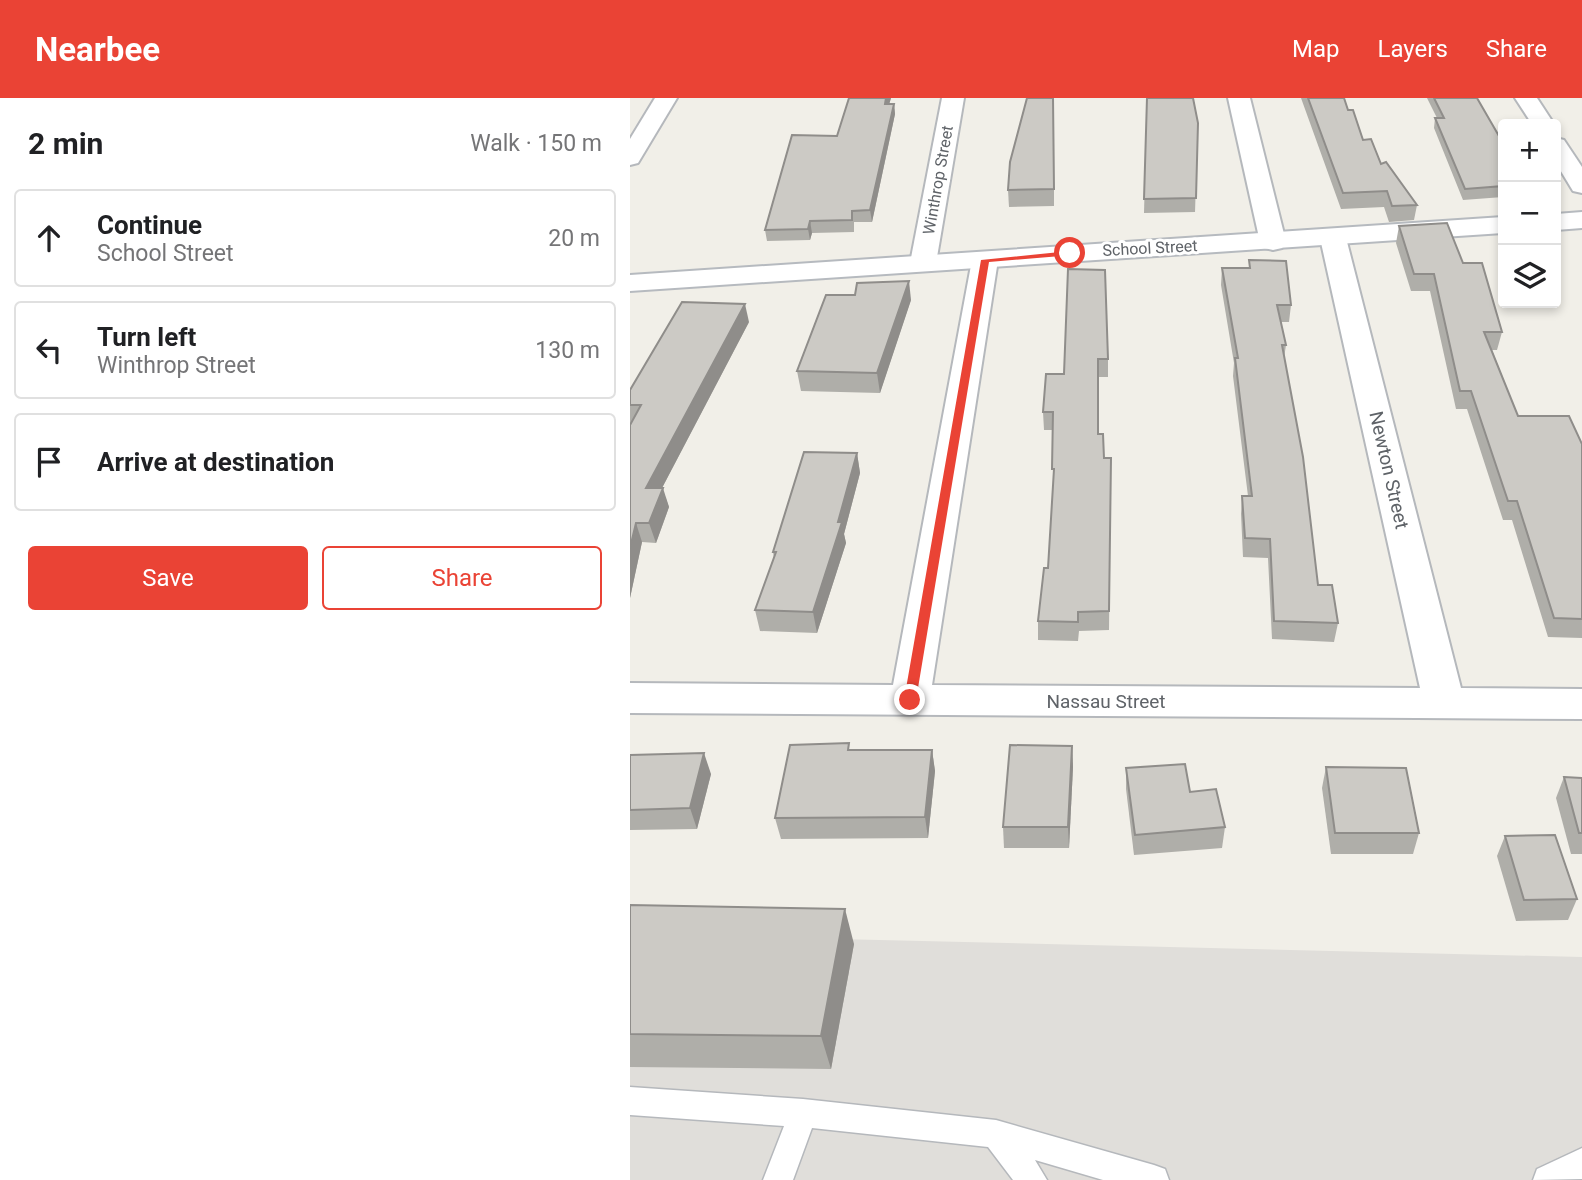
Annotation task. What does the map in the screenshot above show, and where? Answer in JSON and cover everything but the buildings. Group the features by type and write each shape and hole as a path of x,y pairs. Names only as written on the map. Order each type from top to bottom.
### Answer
{"street":[{"path":"630,158 666,98"},
{"name":"Winthrop Street","path":"923,263 953,98"},
{"path":"1239,98 1273,242"},
{"path":"1526,98 1540,119"},
{"path":"1561,153 1582,186"},
{"path":"1561,222 1582,220"},
{"name":"School Street","path":"630,282 1498,225"},
{"name":"Newton Street","path":"1333,237 1444,703"},
{"path":"910,700 985,260"},
{"name":"Nassau Street","path":"630,698 1582,704"}],"lane":[{"path":"630,1101 803,1113 996,1134 1154,1180"},
{"path":"778,1180 803,1113"},
{"path":"996,1134 1032,1180"},
{"path":"1548,1180 1582,1163"}],"shaded area":[{"path":"630,934 1582,957 1582,1180 630,1180"}],"route":[{"path":"910,700 985,260 1070,253"}]}
